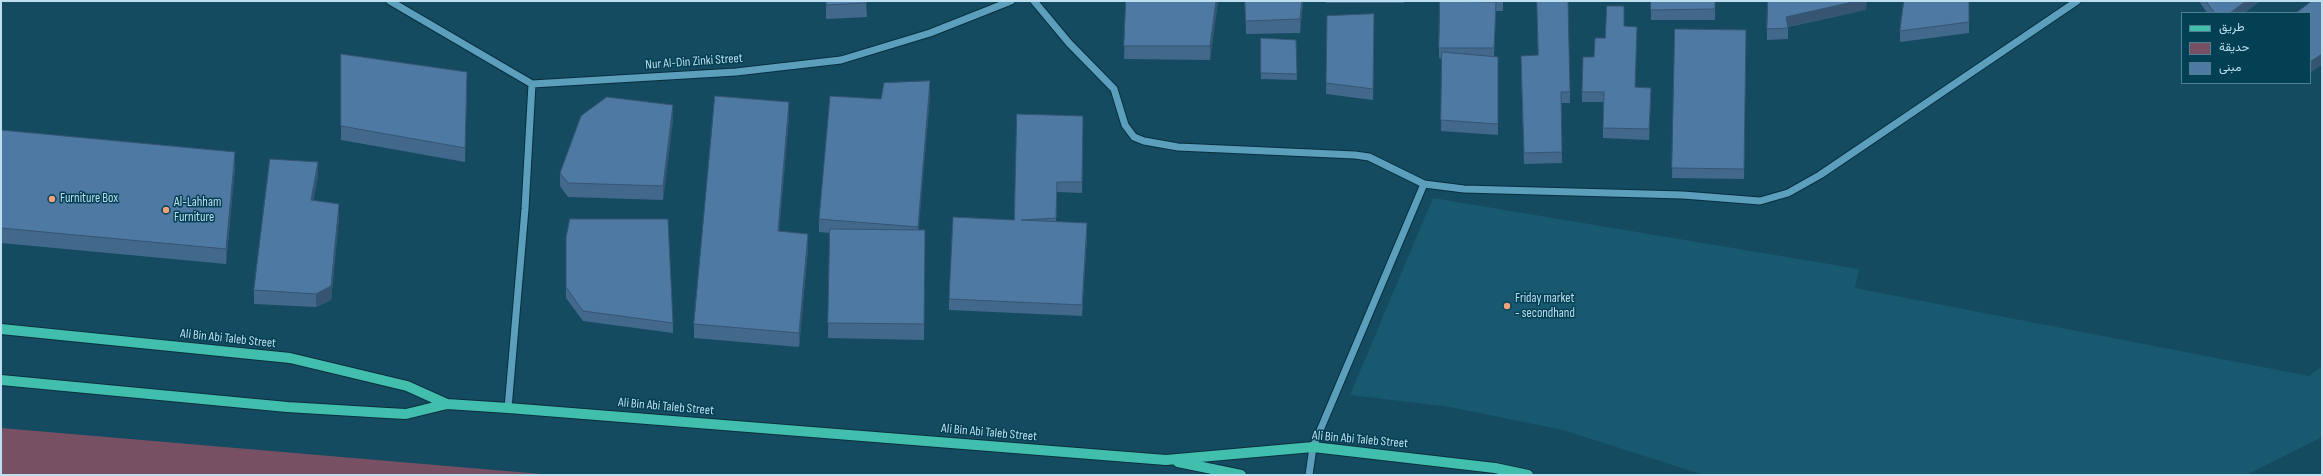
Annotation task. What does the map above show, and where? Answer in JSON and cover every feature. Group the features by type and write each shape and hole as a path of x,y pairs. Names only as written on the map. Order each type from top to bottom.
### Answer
{"main road":[{"name":"Ali Bin Abi Taleb Street","path":"1,329 290,358 407,386 447,404"},
{"name":"Ali Bin Abi Taleb Street","path":"1,380 287,407 387,414 406,414 447,404 1166,460 1313,447 1495,468 1528,475"},
{"path":"1166,460 1241,475"}],"street":[{"path":"390,1 532,84 525,209 508,408"},
{"name":"Nur Al-Din Zinki Street","path":"532,84 736,72 841,60 930,33 1011,1"},
{"path":"1034,1 1069,43 1114,90 1125,125 1134,137 1144,142 1178,148 1355,155 1369,158 1424,184 1464,189 1683,195 1760,201 1788,193 1820,176 2078,1"},
{"path":"1309,475 1313,447 1424,184"}],"shaded area":[{"path":"1433,198 1859,269 1855,288 2309,376 2322,366 2322,437 2246,475 1704,475 1563,430 1450,407 1350,395"}],"green space":[{"path":"1,428 553,475 1,475"}],"building":[{"path":"827,1 866,1 867,3 826,5"},
{"path":"1126,1 1216,1 1210,46 1124,46"},
{"path":"1245,1 1302,1 1300,19 1246,21"},
{"path":"1440,1 1496,2 1494,48 1439,48"},
{"path":"1537,1 1568,1 1570,92 1561,92 1562,152 1524,153 1521,56 1538,55"},
{"path":"1651,1 1715,1 1715,9 1651,10"},
{"path":"1768,1 1857,1 1786,17 1788,28 1767,29"},
{"path":"1904,1 1969,1 1969,22 1900,31"},
{"path":"2206,1 2246,1 2231,12 2214,12"},
{"path":"2312,1 2322,1 2322,54 2311,61 2311,12 2297,12"},
{"path":"1607,6 1624,6 1624,26 1637,27 1635,87 1651,88 1649,129 1603,128 1604,92 1582,92 1583,57 1594,57 1595,38 1605,38"},
{"path":"1374,14 1373,89 1326,83 1327,16"},
{"path":"1675,29 1746,30 1744,169 1672,168"},
{"path":"1261,38 1296,40 1297,74 1261,73"},
{"path":"1442,52 1498,57 1498,124 1441,120"},
{"path":"341,54 467,72 465,148 341,126"},
{"path":"930,81 918,227 819,219 830,96 881,99 884,83"},
{"path":"715,96 789,102 778,231 808,234 799,333 694,324"},
{"path":"607,97 673,105 663,186 568,183 560,173 581,116"},
{"path":"1017,114 1083,116 1082,182 1057,182 1056,218 1021,220 1087,223 1082,305 949,299 953,217 1014,220"},
{"path":"1,130 235,152 226,249 1,228"},
{"path":"270,159 318,162 311,200 339,204 331,286 316,294 254,290"},
{"path":"570,219 668,219 673,323 583,311 566,287 566,238"},
{"path":"830,229 925,230 924,324 828,323"}],"place":[{"name":"Furniture Box","path":"52,199"},
{"name":"Al-Lahham Furniture","path":"166,210"},
{"name":"Friday market - secondhand","path":"1507,306"}]}
